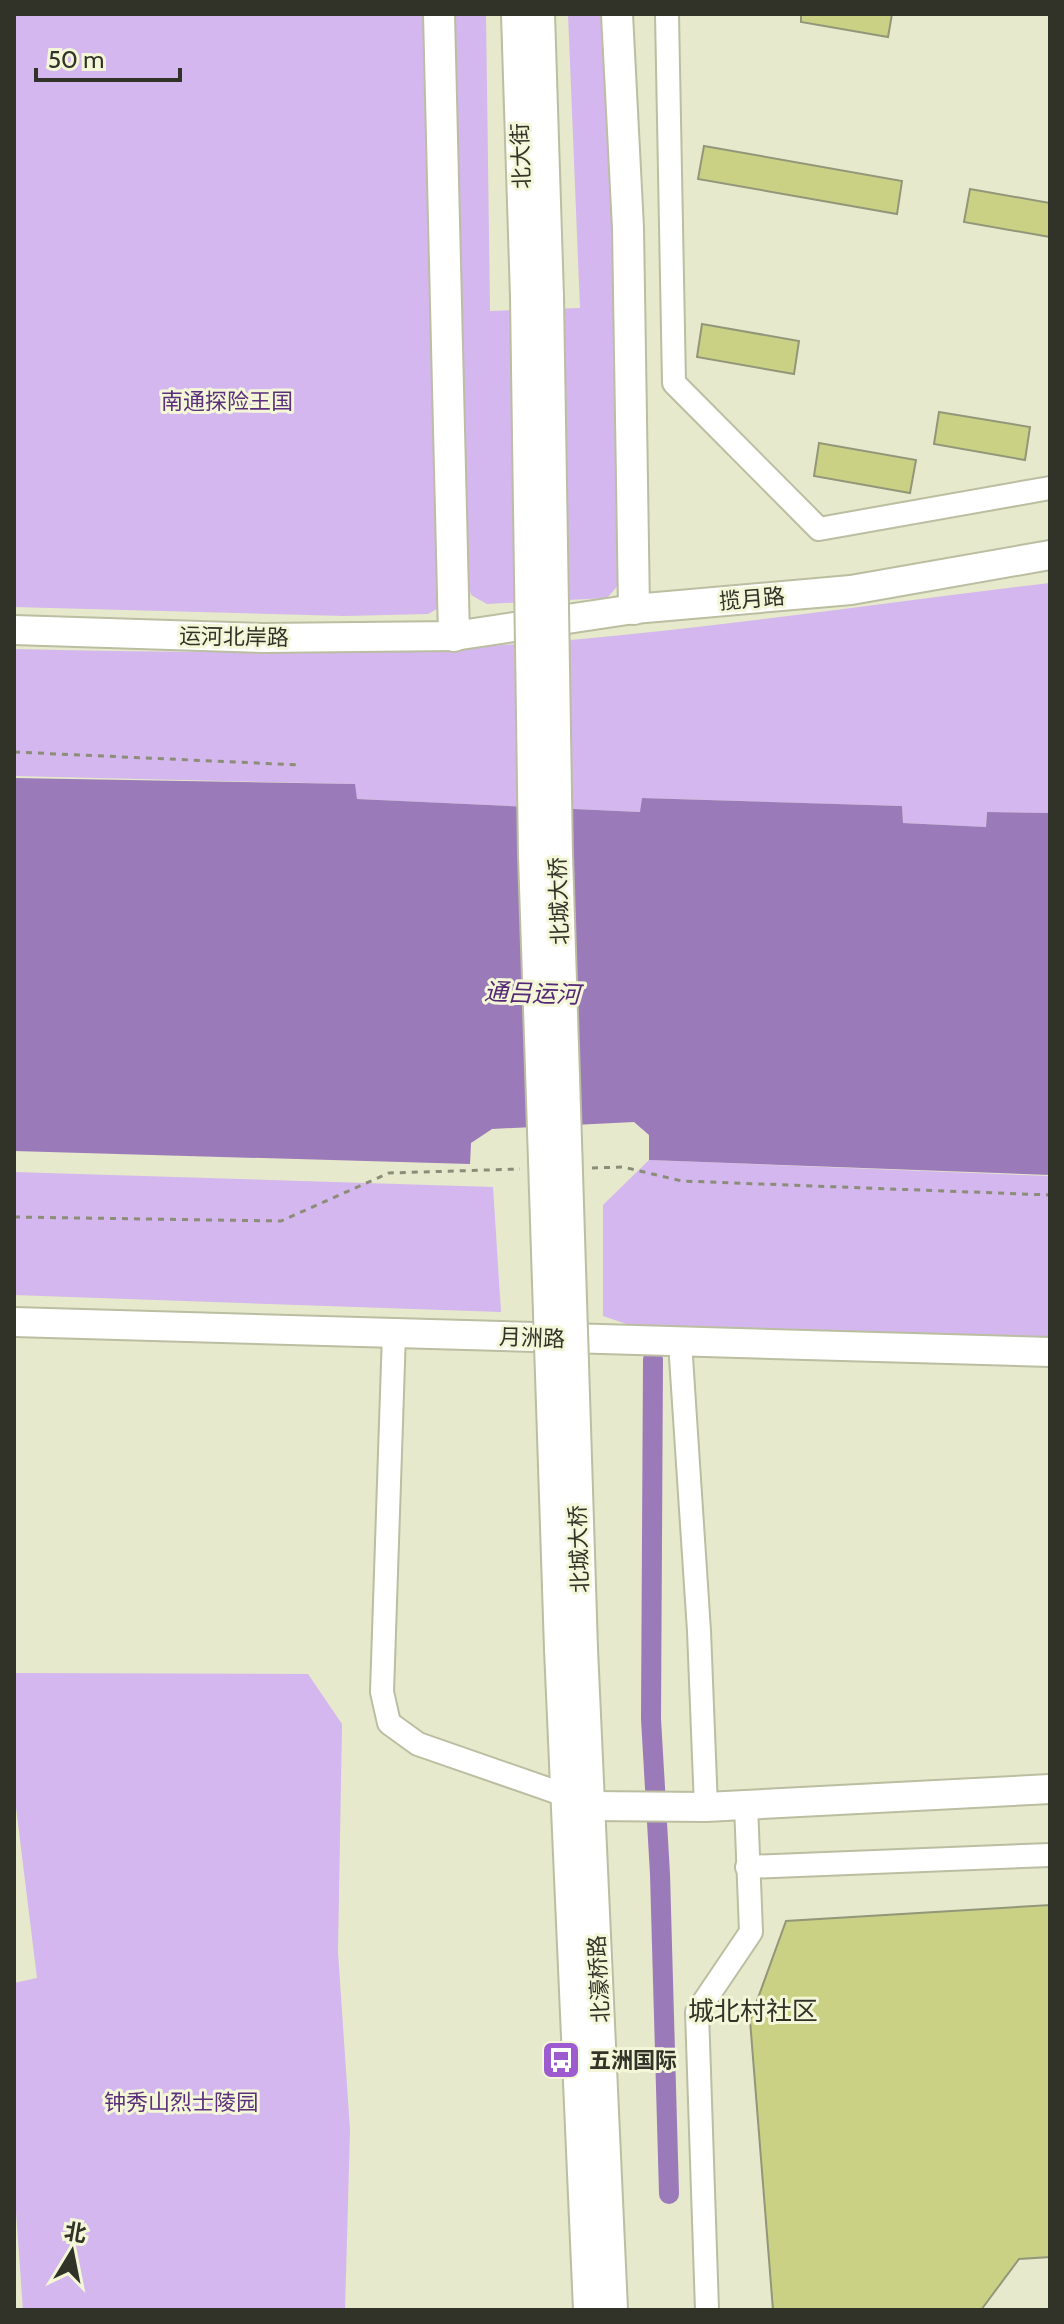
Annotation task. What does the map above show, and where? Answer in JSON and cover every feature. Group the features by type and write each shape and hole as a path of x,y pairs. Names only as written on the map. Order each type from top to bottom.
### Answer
{"main road":[{"path":"439,14 454,636"},
{"name":"北大街","path":"517,14 537,297"},
{"name":"北大街","path":"537,297 539,14"},
{"path":"617,14 628,228 634,609"},
{"name":"北城大桥","path":"537,297 557,855 571,1649"},
{"name":"北濠桥路","path":"571,1649 589,2310"},
{"name":"北濠桥路","path":"577,1801 612,2310"}],"street":[{"path":"667,14 674,383 819,529 1050,488"},
{"name":"揽月路","path":"454,636 634,609 851,590 1050,555"},
{"name":"运河北岸路","path":"14,630 263,638 454,636"},
{"name":"月洲路","path":"14,1322 1050,1352"},
{"path":"394,1333 382,1692 389,1723 418,1744 577,1801 706,1807 1050,1789"},
{"path":"680,1342 699,1631 706,1807"},
{"path":"707,2310 697,2012 751,1932 746,1805"},
{"path":"747,1867 1050,1855"}],"path":[{"path":"14,752 301,765"}],"green space":[{"name":"南通探险王国","path":"14,14 433,14 442,606 428,614 344,616 14,607"},
{"path":"452,14 486,14 490,311 580,308 568,14 605,14 622,581 607,598 487,604 471,595 468,584"},
{"path":"1050,583 1050,813 987,812 986,827 903,823 902,806 642,798 641,812 357,799 354,784 14,776 14,649 298,652 511,644 699,627"},
{"path":"649,1160 1050,1176 1050,1352 680,1342 603,1316 603,1205"},
{"path":"14,1172 493,1187 501,1312 14,1295"},
{"name":"钟秀山烈士陵园","path":"14,1673 308,1674 342,1724 338,1952 350,2130 345,2310 23,2310 14,2184 14,1983 37,1978 14,1791"}],"water":[{"name":"通吕运河","path":"14,778 355,784 357,799 640,812 642,798 902,806 903,823 986,827 987,812 1050,813 1050,1175 649,1160 649,1135 634,1122 492,1129 471,1143 470,1164 14,1151"}],"building":[{"path":"801,14 892,14 888,37 801,22"},
{"path":"704,146 902,181 897,214 698,179"},
{"path":"970,189 1050,203 1050,237 964,222"},
{"path":"702,324 799,341 794,374 697,357"},
{"path":"939,412 1030,427 1025,460 934,444"},
{"path":"819,443 916,460 910,493 814,476"},
{"path":"1050,1905 1050,2257 1019,2259 981,2310 773,2310 750,2020 786,1921"}],"waterway":[{"path":"653,1359 651,1719 660,1874 669,2194"}],"place":[{"name":"五洲国际","path":"561,2060"}],"district":[{"name":"城北村社区","path":"753,2011"}]}
